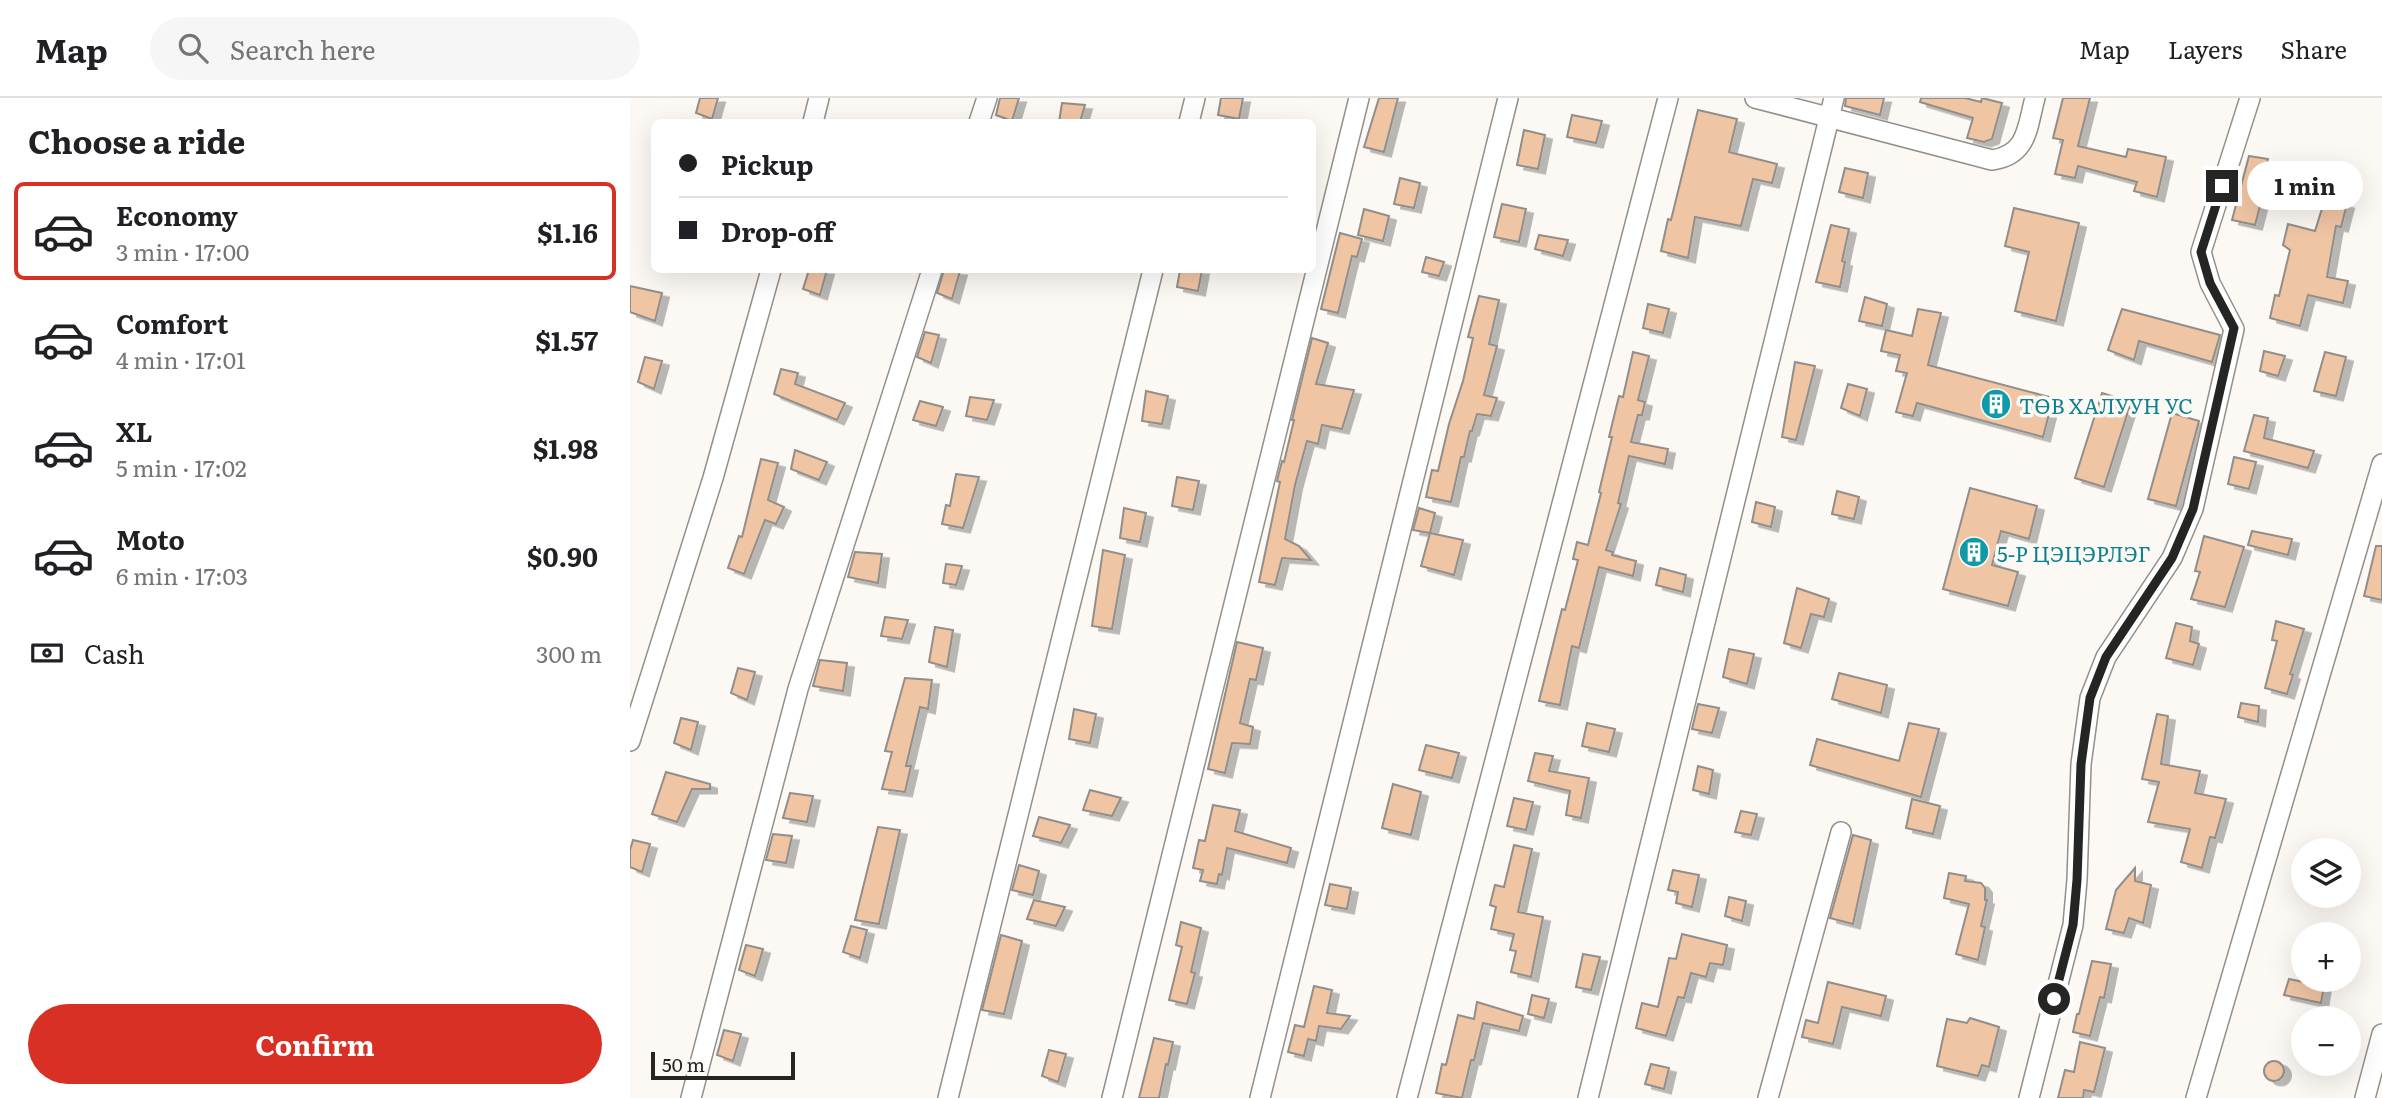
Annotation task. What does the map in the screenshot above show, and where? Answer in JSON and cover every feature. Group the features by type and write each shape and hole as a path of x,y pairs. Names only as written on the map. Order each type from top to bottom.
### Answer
{"street":[{"path":"814,119 820,98"},
{"path":"980,119 987,98"},
{"path":"1190,119 1195,98"},
{"path":"1316,272 1359,98"},
{"path":"1260,1098 1508,98"},
{"path":"1407,1098 1668,98"},
{"path":"1755,98 1992,160 2003,159 2022,146 2035,98"},
{"path":"1588,1098 1835,98"},
{"path":"2029,1098 2073,925 2081,764 2090,698 2106,657 2172,558 2193,509 2234,328 2210,283 2201,252 2250,98"},
{"path":"630,741 713,478 770,273"},
{"path":"691,1098 798,689 931,273"},
{"path":"948,1098 1152,273"},
{"path":"1112,1098 1316,273"},
{"path":"2196,1098 2382,464"},
{"path":"1768,1098 1841,832"},
{"path":"2365,1098 2382,1034"}],"building":[{"path":"700,98 718,98 712,119 696,113"},
{"path":"1000,98 1019,98 1013,119 996,115"},
{"path":"1221,98 1243,98 1239,119 1218,115"},
{"path":"1379,98 1398,98 1384,152 1364,147"},
{"path":"1846,98 1884,98 1880,115 1845,106"},
{"path":"1921,98 1965,98 1981,102 1982,98 2002,103 1992,139 1984,142 1967,138 1973,118 1920,102"},
{"path":"2063,98 2090,98 2078,146 2126,157 2128,149 2166,157 2157,197 2134,191 2137,182 2078,166 2075,178 2055,174 2063,140 2053,138"},
{"path":"1062,103 1085,105 1081,119 1059,119"},
{"path":"1698,110 1737,119 1729,152 1777,164 1772,183 1753,179 1741,226 1695,217 1688,258 1661,251"},
{"path":"1572,115 1602,121 1596,143 1567,137"},
{"path":"1524,130 1545,135 1538,169 1517,165"},
{"path":"2249,156 2268,159 2265,170 2295,178 2289,198 2264,191 2255,225 2232,220"},
{"path":"1845,168 1868,173 1863,198 1839,192"},
{"path":"1400,178 1420,183 1414,208 1394,204"},
{"path":"2325,199 2347,204 2341,227 2336,226 2327,277 2348,281 2343,303 2308,295 2300,326 2270,318 2275,295 2279,296 2290,250 2283,245 2288,224 2315,231"},
{"path":"1502,204 1526,209 1519,242 1494,237"},
{"path":"2014,208 2079,223 2056,321 2015,311 2029,252 2005,246"},
{"path":"1364,209 1389,216 1383,241 1358,235"},
{"path":"1831,225 1849,229 1840,287 1816,282"},
{"path":"1340,233 1362,239 1357,257 1352,256 1338,313 1321,309"},
{"path":"1539,235 1568,240 1563,256 1535,249"},
{"path":"1426,257 1444,262 1439,276 1422,272"},
{"path":"808,273 826,273 820,295 803,289"},
{"path":"943,273 959,273 952,299 937,293"},
{"path":"1179,273 1201,273 1198,291 1177,287"},
{"path":"630,286 662,293 655,321 630,312"},
{"path":"1479,296 1499,300 1489,344 1497,346 1484,395 1497,398 1491,416 1477,414 1464,457 1461,457 1451,502 1426,497 1432,470 1438,471 1463,381 1473,338 1468,337"},
{"path":"1865,297 1887,304 1882,326 1859,321"},
{"path":"1648,304 1669,309 1663,333 1643,328"},
{"path":"1918,309 1941,313 1928,365 2053,398 2043,437 1917,403 1913,416 1896,412 1907,373 1896,371 1900,355 1881,351 1886,330 1912,336"},
{"path":"2122,309 2220,335 2212,362 2139,341 2134,360 2108,350"},
{"path":"925,332 939,335 931,363 917,357"},
{"path":"1312,338 1328,343 1316,384 1354,390 1342,429 1322,425 1318,444 1307,441 1285,539 1299,546 1311,560 1282,558 1275,585 1259,582 1280,482 1277,481 1282,461 1284,462"},
{"path":"2264,351 2285,356 2278,376 2260,371"},
{"path":"1633,352 1649,356 1638,400 1645,402 1642,415 1638,415 1631,442 1668,449 1665,464 1629,456 1618,503 1621,504 1606,550 1613,552 1612,555 1636,561 1633,576 1599,567 1579,648 1572,646 1560,705 1539,701 1562,609 1565,610 1578,560 1573,559 1577,542 1588,545 1612,437 1609,437 1619,396 1623,397"},
{"path":"2325,352 2346,357 2336,396 2314,391"},
{"path":"645,357 662,361 654,389 638,382"},
{"path":"1795,362 1815,366 1796,440 1782,437"},
{"path":"781,369 798,373 795,384 845,403 837,420 774,394"},
{"path":"1848,384 1867,389 1860,416 1841,408"},
{"path":"1146,391 1168,396 1162,424 1142,421"},
{"path":"2102,393 2131,402 2104,487 2075,478"},
{"path":"970,397 994,400 987,420 966,416"},
{"path":"920,401 943,407 936,426 913,420"},
{"path":"2172,413 2199,421 2176,506 2148,499"},
{"path":"2254,415 2268,418 2264,438 2314,451 2308,468 2244,451"},
{"path":"795,450 827,462 819,480 791,469"},
{"path":"2234,457 2256,462 2249,489 2228,484"},
{"path":"761,459 778,463 768,500 784,507 776,524 765,520 744,574 728,568 739,536 742,537"},
{"path":"956,474 979,477 963,528 942,524 946,505 950,506"},
{"path":"1177,477 1199,481 1193,510 1172,506"},
{"name":"5-Р ЦЭЦЭРЛЭГ","path":"1970,488 2037,506 2029,539 2001,531 1992,565 2018,572 2008,606 1943,589"},
{"path":"1837,491 1859,497 1854,519 1832,514"},
{"path":"1756,502 1775,507 1771,527 1752,522"},
{"path":"1124,508 1146,513 1140,542 1120,538"},
{"path":"1419,508 1435,513 1430,533 1413,530"},
{"path":"2252,531 2292,539 2288,555 2248,545"},
{"path":"1430,533 1463,540 1454,575 1421,566"},
{"path":"2204,536 2244,547 2225,607 2191,599 2200,572 2195,571"},
{"path":"2376,546 2382,546 2382,600 2364,596"},
{"path":"1103,550 1125,555 1112,629 1092,626"},
{"path":"855,552 882,554 878,583 848,577"},
{"path":"946,564 962,566 956,585 943,583"},
{"path":"1660,568 1686,575 1683,592 1656,585"},
{"path":"1797,588 1829,599 1824,617 1811,614 1801,648 1784,643"},
{"path":"885,617 908,620 902,639 881,636"},
{"path":"2276,621 2304,629 2290,674 2293,675 2287,694 2265,688 2277,641 2272,640"},
{"path":"2176,623 2192,627 2190,641 2199,644 2193,665 2166,658"},
{"path":"935,627 953,630 947,667 929,662"},
{"path":"1237,642 1263,648 1256,680 1250,679 1240,723 1253,727 1250,744 1232,743 1225,773 1208,769"},
{"path":"1729,649 1754,654 1747,684 1723,677"},
{"path":"820,660 847,663 843,691 813,686"},
{"path":"738,668 755,672 747,700 731,693"},
{"path":"1839,673 1887,685 1881,713 1832,699"},
{"path":"905,678 932,680 928,709 920,707 906,766 911,766 905,792 882,789 892,752 885,751"},
{"path":"2241,703 2259,706 2258,722 2238,717"},
{"path":"1698,704 1719,708 1712,733 1692,729"},
{"path":"1074,709 1096,714 1090,743 1069,739"},
{"path":"2157,714 2168,716 2161,764 2200,771 2195,793 2226,799 2215,838 2210,837 2202,868 2181,862 2190,829 2148,822 2159,782 2142,779"},
{"path":"681,718 698,722 691,750 674,743"},
{"path":"1587,723 1615,729 1609,752 1582,746"},
{"path":"1909,723 1939,729 1921,797 1810,765 1817,739 1899,761"},
{"path":"1426,745 1459,753 1452,778 1419,770"},
{"path":"1535,753 1553,756 1549,771 1589,778 1581,818 1566,815 1570,791 1528,781"},
{"path":"1698,766 1713,770 1709,794 1693,790"},
{"path":"666,772 710,784 710,789 692,789 677,822 652,814"},
{"path":"1393,784 1421,792 1411,835 1382,828"},
{"path":"1090,790 1121,798 1112,816 1083,810"},
{"path":"790,793 813,796 807,822 783,818"},
{"path":"1514,798 1533,802 1526,830 1507,826"},
{"path":"1912,799 1940,806 1933,834 1906,828"},
{"path":"1213,805 1240,810 1235,831 1291,848 1287,863 1227,848 1222,875 1219,874 1217,884 1200,881 1203,870 1193,868 1199,840 1205,841"},
{"path":"1741,811 1757,814 1751,835 1735,832"},
{"path":"1039,817 1070,825 1061,843 1033,836"},
{"path":"878,827 900,830 879,924 855,920"},
{"path":"773,834 792,836 786,863 766,860"},
{"path":"1853,835 1871,840 1853,924 1830,918"},
{"path":"633,840 650,844 642,872 630,867"},
{"path":"1514,845 1532,849 1518,912 1543,917 1531,977 1511,972 1516,951 1510,950 1514,934 1491,929 1496,907 1490,905 1495,885 1504,887"},
{"path":"1019,865 1039,871 1033,895 1012,890"},
{"path":"2135,868 2135,881 2151,885 2143,923 2129,918 2124,933 2106,929 2116,890"},
{"path":"1673,870 1699,875 1692,907 1676,903 1678,892 1668,890"},
{"path":"1949,873 1966,876 1965,881 1981,883 1985,888 1987,900 1981,926 1985,927 1978,960 1956,954 1969,904 1944,898"},
{"path":"1330,884 1351,888 1347,909 1325,905"},
{"path":"1729,897 1746,901 1742,921 1725,916"},
{"path":"1034,900 1065,907 1056,926 1027,919"},
{"path":"1181,922 1201,928 1191,972 1195,973 1187,1004 1169,1000 1182,947 1176,945"},
{"path":"851,926 867,930 860,958 843,952"},
{"path":"1682,934 1727,945 1723,965 1710,963 1706,977 1691,973 1684,998 1678,997 1666,1036 1636,1028 1642,1003 1658,1007 1669,958 1676,959"},
{"path":"1001,935 1022,941 1004,1014 982,1010"},
{"path":"746,945 763,949 755,976 739,970"},
{"path":"1583,954 1600,957 1591,990 1576,987"},
{"path":"2092,961 2111,964 2104,998 2100,997 2090,1036 2073,1032"},
{"path":"2289,979 2291,992 2323,992 2321,1003 2284,995"},
{"path":"1828,982 1886,996 1881,1016 1842,1007 1833,1044 1802,1037 1806,1020 1818,1023"},
{"path":"1314,986 1332,990 1327,1013 1350,1016 1341,1029 1319,1026 1316,1041 1308,1039 1304,1056 1288,1052 1295,1025 1304,1027"},
{"path":"1532,995 1549,999 1544,1018 1528,1014"},
{"path":"1477,1002 1523,1016 1519,1031 1483,1023 1462,1098 1436,1093 1458,1015 1474,1019"},
{"path":"1970,1018 1999,1027 1989,1067 1982,1065 1978,1076 1937,1066 1947,1019 1967,1023"},
{"path":"724,1030 741,1034 733,1061 717,1055"},
{"path":"1154,1038 1173,1042 1168,1065 1166,1064 1159,1098 1139,1098"},
{"path":"2080,1042 2105,1048 2094,1092 2084,1090 2083,1098 2058,1098 2065,1070 2074,1072"},
{"path":"1049,1050 1066,1054 1058,1082 1042,1076"},
{"path":"2274,1061 2281,1064 2284,1071 2281,1078 2274,1081 2267,1078 2264,1071 2267,1064"},
{"path":"1651,1064 1669,1068 1664,1089 1645,1084"}],"place":[{"name":"ТӨВ ХАЛУУН УС","path":"1996,404"},
{"name":"5-Р ЦЭЦЭРЛЭГ","path":"1974,552"}],"route":[{"path":"2054,999 2073,925 2081,764 2090,698 2106,657 2172,558 2193,509 2234,328 2210,283 2201,252 2222,186"}]}
